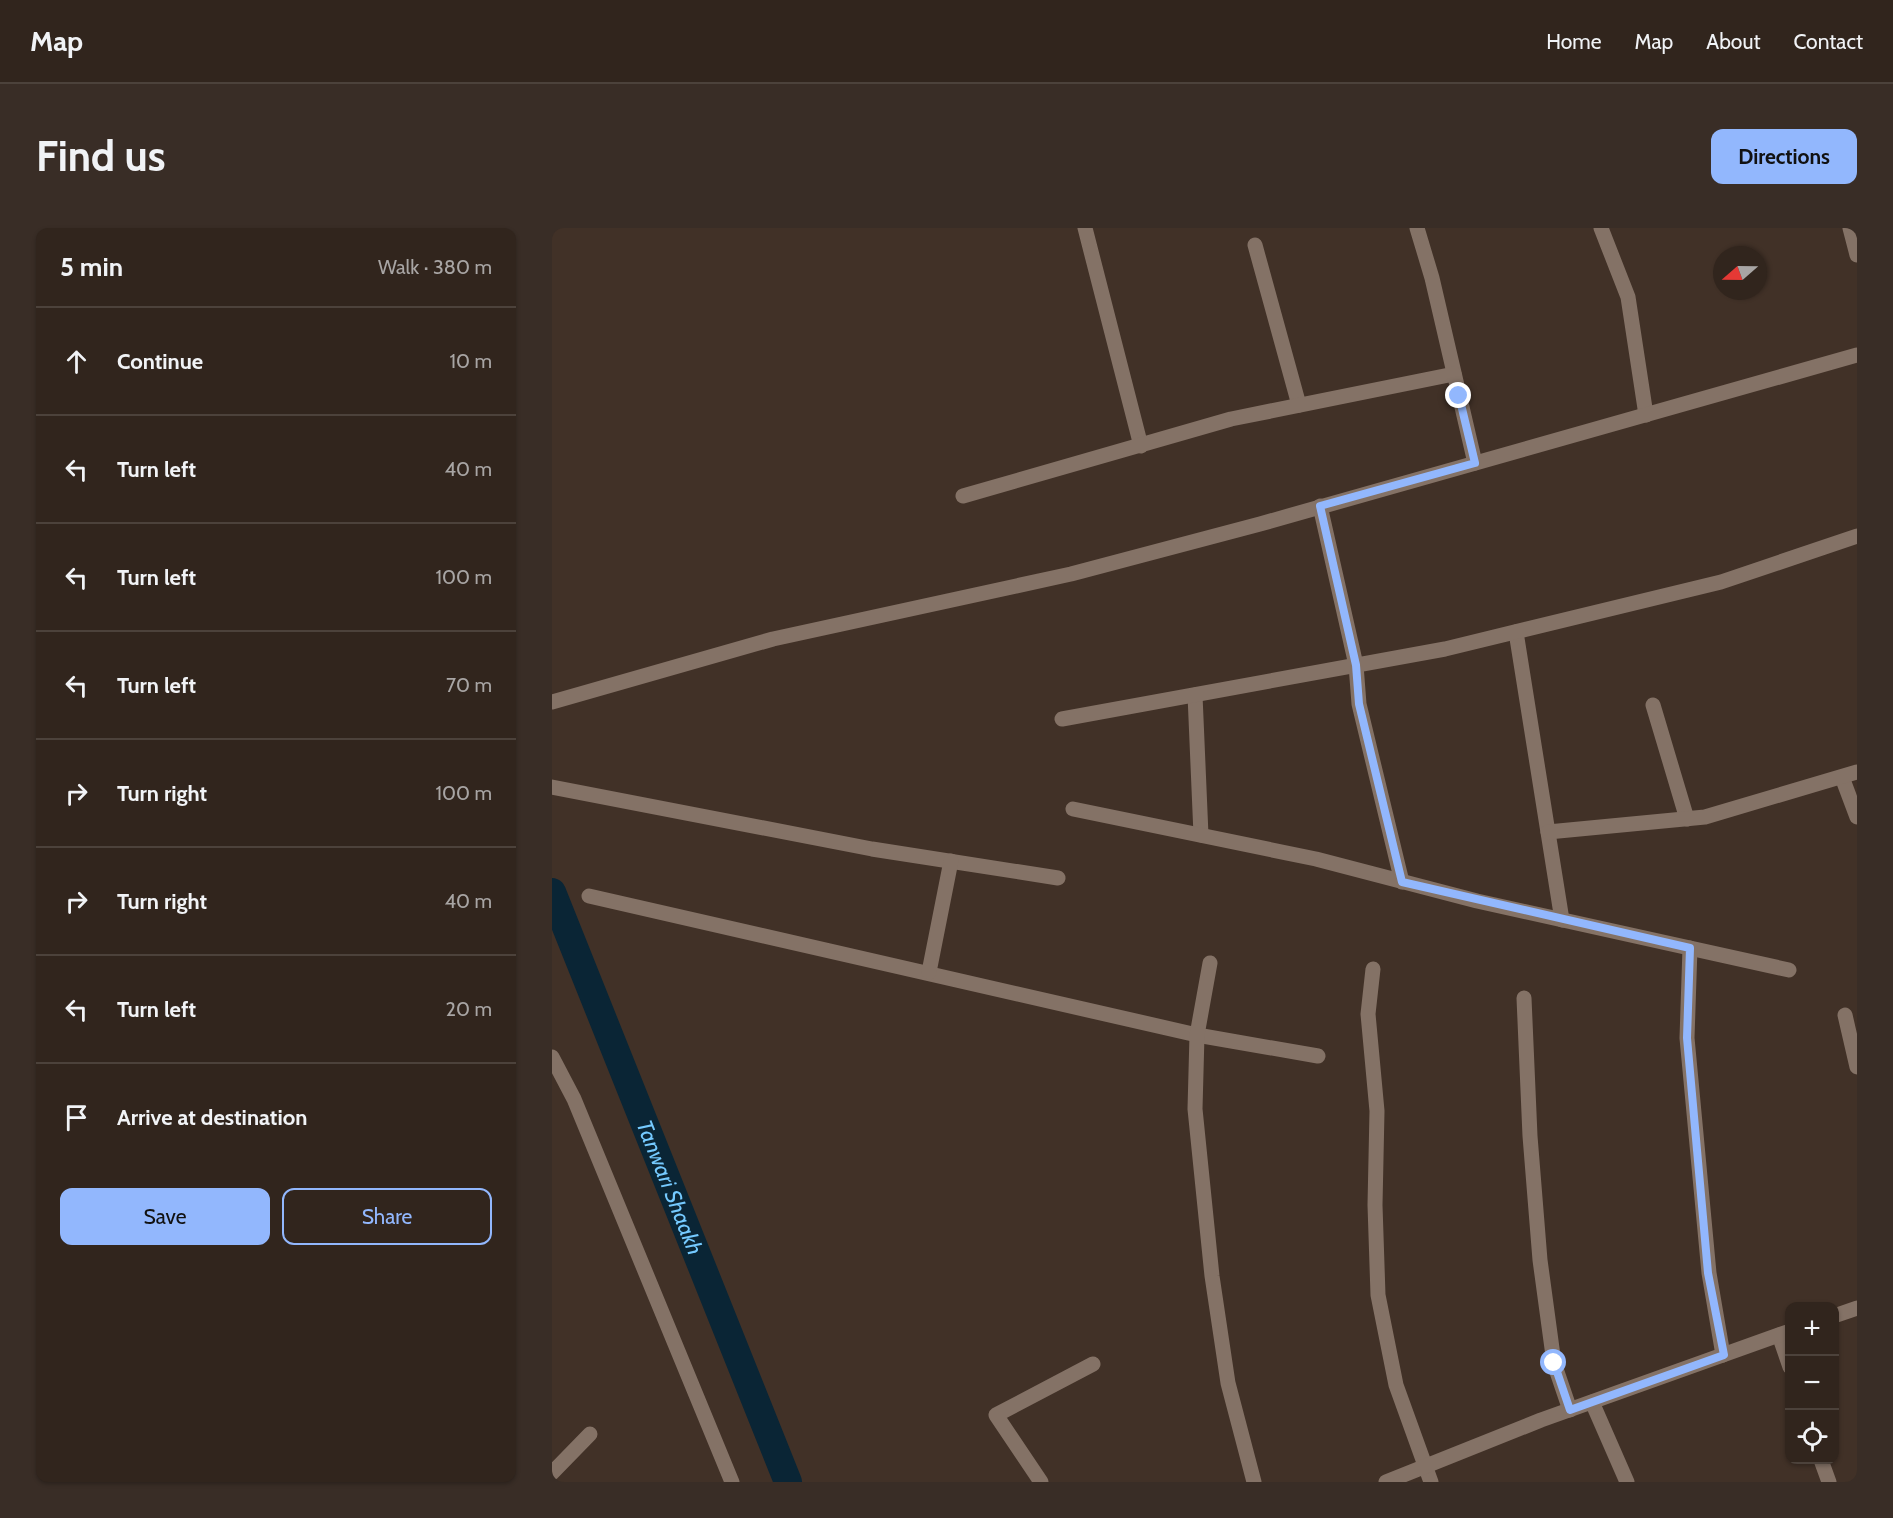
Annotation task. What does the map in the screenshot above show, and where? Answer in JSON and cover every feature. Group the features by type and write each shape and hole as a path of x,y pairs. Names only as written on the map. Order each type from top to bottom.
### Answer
{"street":[{"path":"1085,228 1141,446"},
{"path":"1417,228 1432,278 1475,463"},
{"path":"1601,228 1628,297 1646,415"},
{"path":"1850,228 1857,255"},
{"path":"1255,245 1299,405"},
{"path":"552,702 773,639 1071,574 1857,355"},
{"path":"963,496 1231,419 1454,374"},
{"path":"1320,506 1356,665 1359,704 1402,882"},
{"path":"1062,718 1444,649 1721,582 1857,536"},
{"path":"1515,632 1562,920"},
{"path":"1195,695 1201,835"},
{"path":"1653,705 1687,819"},
{"path":"1548,832 1705,817 1850,774 1857,817"},
{"path":"552,787 861,847 1058,878"},
{"path":"1073,809 1316,859 1562,920 1789,970"},
{"path":"929,972 951,861"},
{"path":"589,896 1197,1035 1318,1056"},
{"path":"1690,948 1687,1038 1708,1273 1724,1355"},
{"path":"1210,963 1197,1035 1195,1109 1212,1276 1228,1383 1254,1482"},
{"path":"1373,969 1368,1014 1377,1111 1375,1204 1378,1295 1396,1385 1431,1482"},
{"path":"1524,998 1530,1136 1540,1260 1554,1363 1570,1410"},
{"path":"1845,1016 1853,1035 1857,1067"},
{"path":"552,1057 574,1099 732,1482"},
{"path":"1839,1314 1857,1308"},
{"path":"1386,1482 1570,1410 1784,1333 1788,1356"},
{"path":"1041,1482 996,1415 1093,1364"},
{"path":"1592,1402 1627,1482"},
{"path":"552,1473 590,1434"},
{"path":"1822,1464 1828,1482"}],"waterway":[{"name":"Tanwari Shaakh","path":"552,892 788,1482"}],"route":[{"path":"1459,396 1475,463 1320,506 1356,665 1359,704 1402,882 1690,948 1687,1038 1708,1273 1724,1355 1570,1410 1554,1363"}]}
